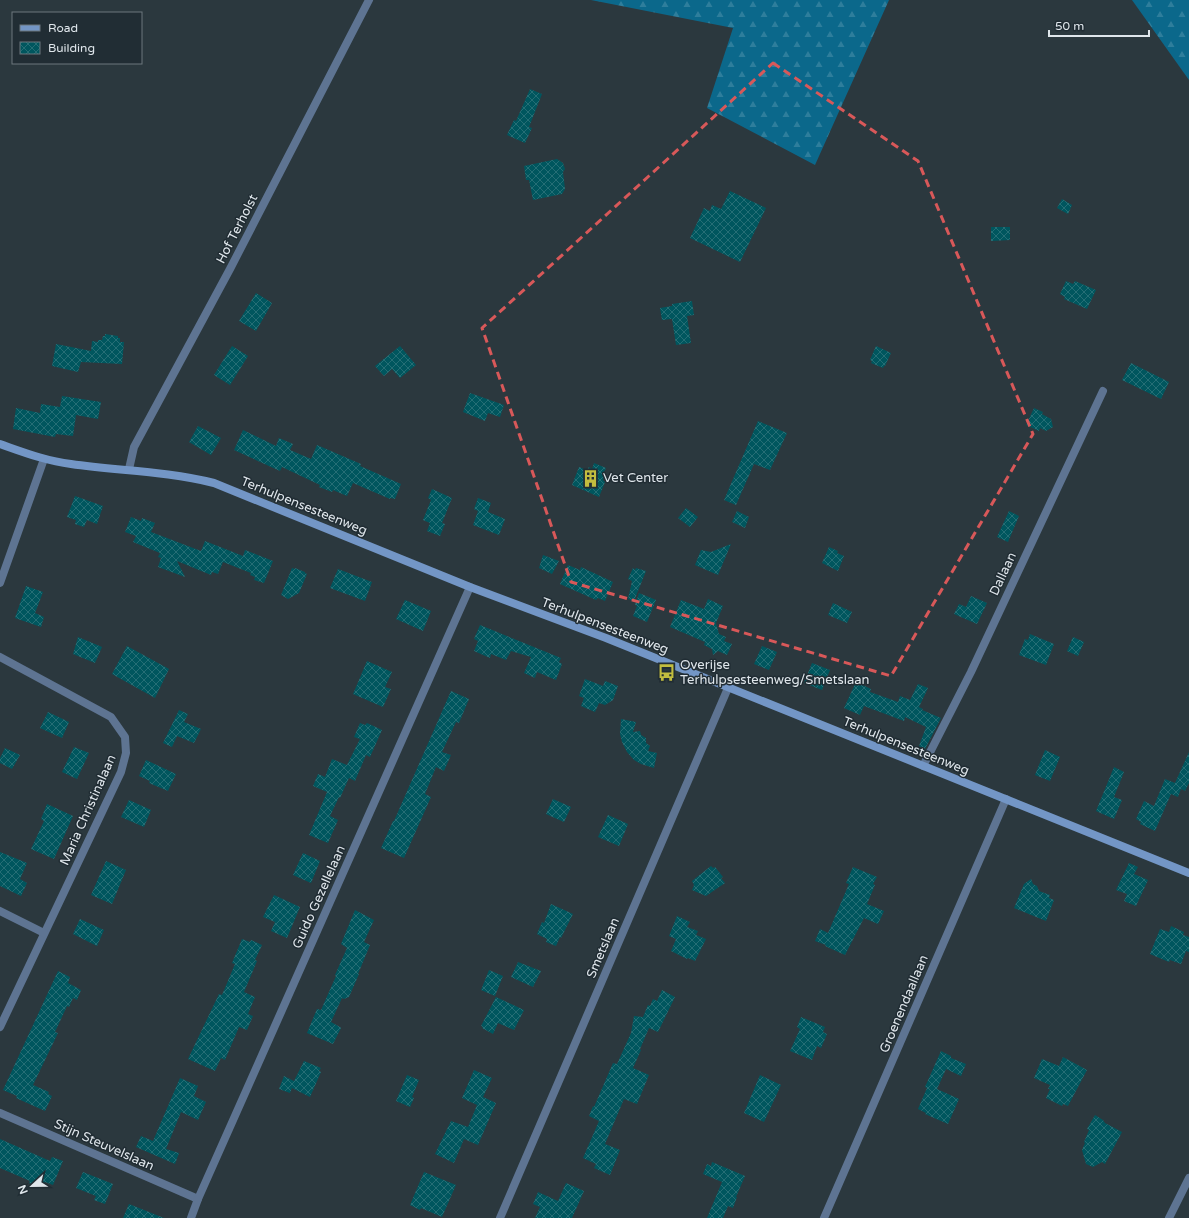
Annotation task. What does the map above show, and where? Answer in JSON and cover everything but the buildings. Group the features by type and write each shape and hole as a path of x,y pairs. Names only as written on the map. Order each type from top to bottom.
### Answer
{"main road":[{"name":"Terhulpensesteenweg","path":"0,444 44,459 71,464 167,473 214,483 470,587 606,638 1189,873"}],"street":[{"name":"Hof Terholst","path":"129,469 134,447 230,269 369,0"},
{"name":"Dallaan","path":"923,766 971,672 1103,391"},
{"path":"0,583 44,459"},
{"name":"Guido Gezellelaan","path":"191,1218 198,1199 470,587"},
{"name":"Maria Christinalaan","path":"0,658 112,716 125,737 126,753 121,772 0,1027"},
{"name":"Smetslaan","path":"500,1218 728,688"},
{"name":"Groenendaallaan","path":"824,1218 1006,799"},
{"path":"0,911 44,933"},
{"name":"Stijn Steuvelslaan","path":"0,1113 198,1199"},
{"path":"1168,1218 1189,1178"}],"highlighted area":[{"path":"773,63 918,161 1033,434 891,676 571,582 482,328"}],"green space":[{"path":"591,0 889,0 815,165 707,108 733,28"},
{"path":"1132,0 1189,0 1189,80"}],"place":[{"name":"Vet Center","path":"590,478"},
{"name":"Overijse Terhulpsesteenweg/Smetslaan","path":"667,672"}]}
